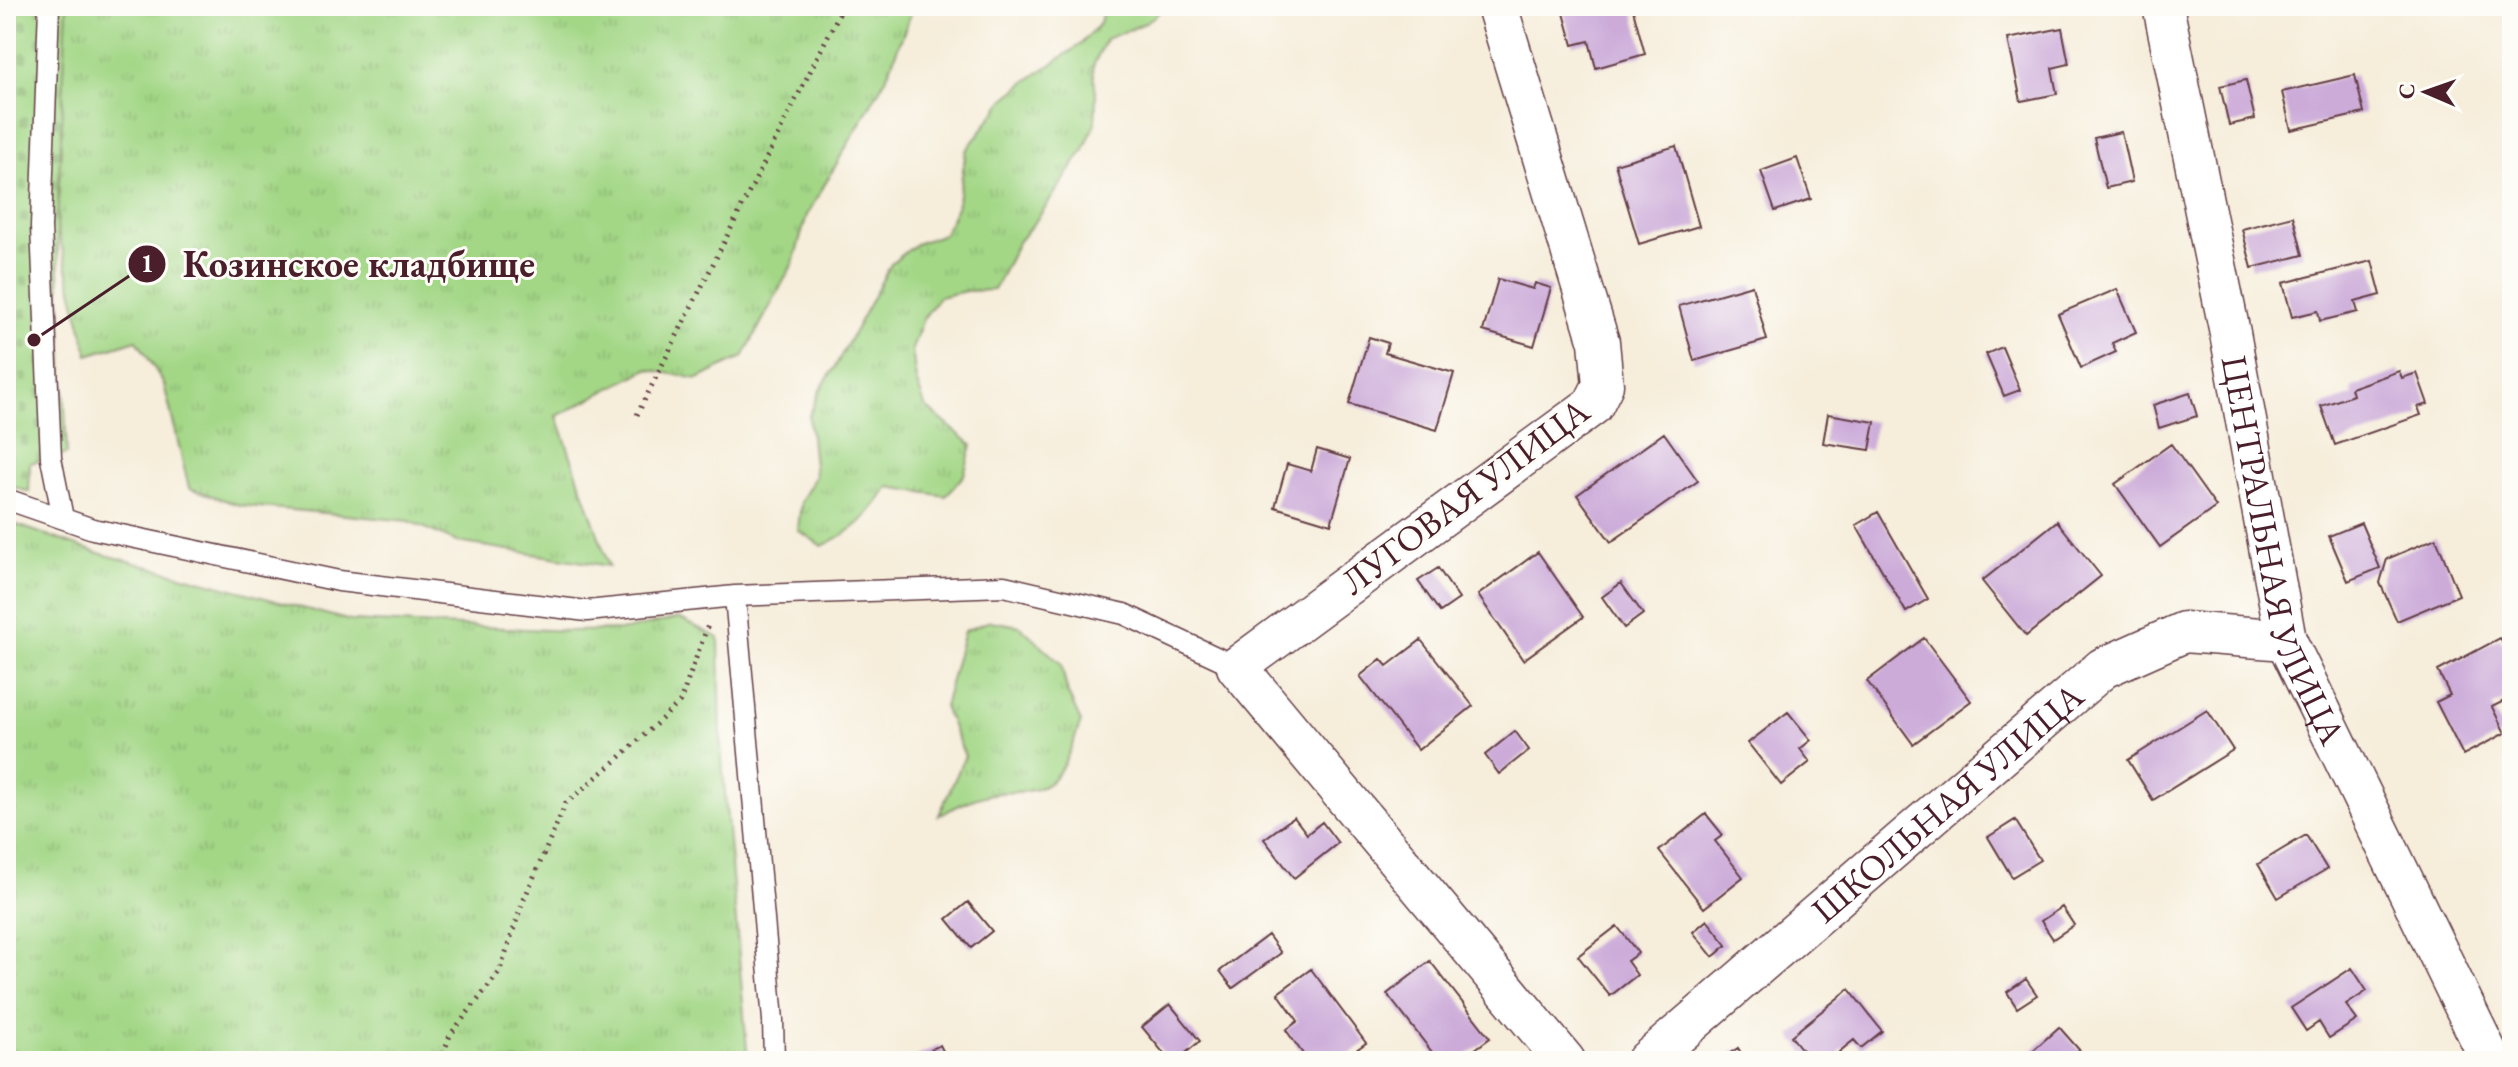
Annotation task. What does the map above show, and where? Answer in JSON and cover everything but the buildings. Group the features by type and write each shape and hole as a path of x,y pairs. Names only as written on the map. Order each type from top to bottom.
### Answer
{"street":[{"name":"ЛУГОВАЯ УЛИЦА","path":"1237,667 1593,405 1603,385 1599,342 1497,6"},
{"name":"ЦЕНТРАЛЬНАЯ УЛИЦА","path":"2163,6 2230,333 2286,640 2491,1061"},
{"name":"ШКОЛЬНАЯ УЛИЦА","path":"1647,1061 2103,668 2184,632 2286,640"},
{"path":"1237,667 1565,1061"}],"lane":[{"path":"49,6 41,227 51,458 63,518"},
{"path":"6,499 93,529 339,581 587,611 726,597 1004,586 1124,614 1237,667"},
{"path":"726,597 771,989 774,1061"}],"path":[{"path":"637,415 843,6"},
{"path":"441,1061 450,1035 499,973 522,904 566,803 680,702 726,597"}],"green space":[{"path":"6,6 67,6 57,227 67,454 30,463 29,492 6,484"},
{"path":"67,6 914,6 886,78 807,215 793,263 743,357 698,379 647,369 557,416 609,566 457,542 409,521 239,505 189,488 164,384 137,340 88,355 57,227"},
{"path":"1104,6 1165,6 1145,22 1106,39 1093,66 1095,124 1084,150 1018,242 994,290 966,291 939,297 923,319 912,349 916,380 925,406 972,445 964,475 946,496 889,487 860,522 822,546 798,530 801,502 815,476 809,416 820,390 891,264 916,244 944,234 957,207 966,151 1004,100 1081,44 1100,23"},
{"path":"6,521 95,552 351,621 570,631 626,630 679,618 719,638 721,748 748,1061 6,1061"},
{"path":"990,621 1020,626 1061,664 1068,694 1081,722 1070,752 1047,784 1032,790 979,797 939,815 965,756 944,707 964,631"}],"place":[{"name":"Козинское кладбище","path":"34,340"}]}
